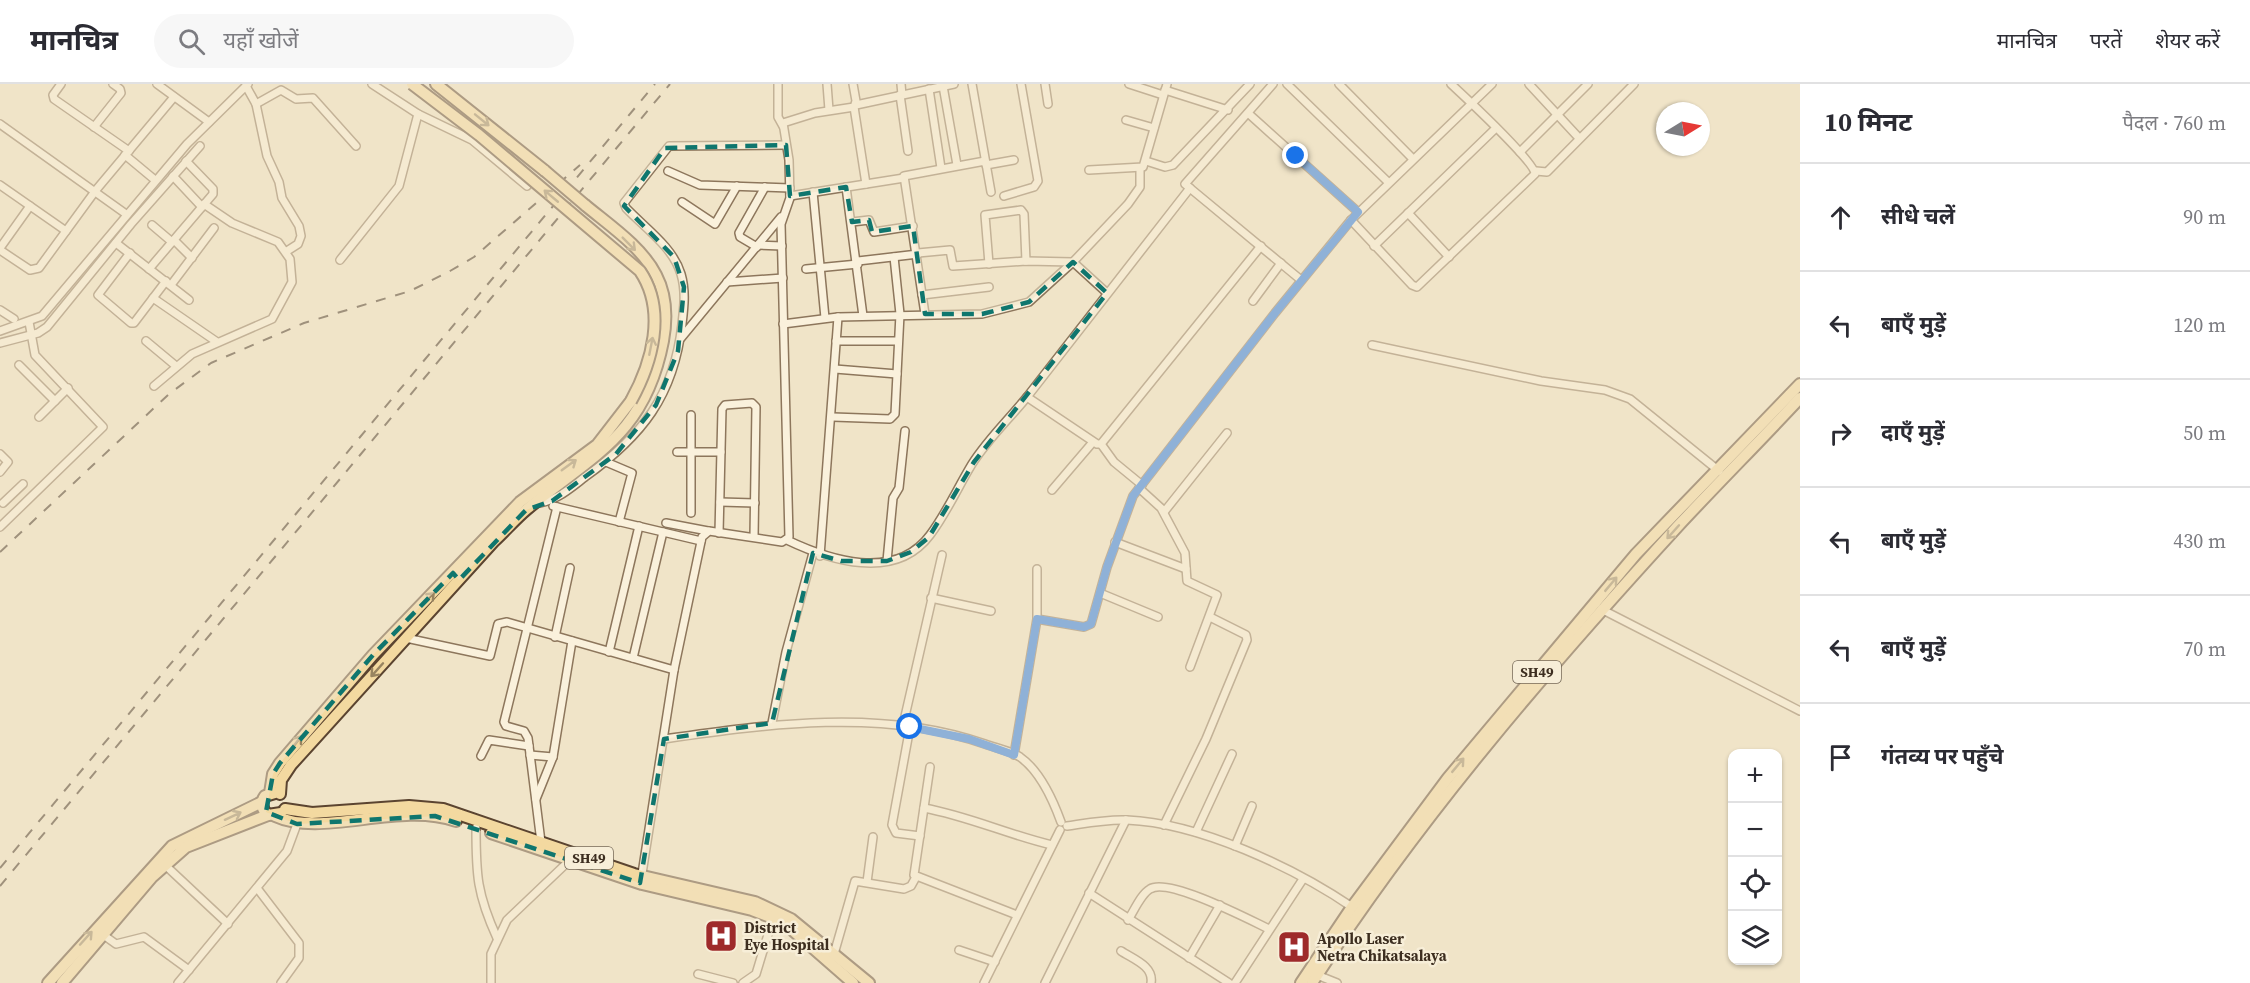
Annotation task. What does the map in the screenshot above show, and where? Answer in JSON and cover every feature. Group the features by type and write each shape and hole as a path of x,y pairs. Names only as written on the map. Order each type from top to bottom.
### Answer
{"main road":[{"path":"48,983 172,846 275,794 291,765 406,639 520,502 597,445 635,404 649,358 655,326 652,302 640,271 479,135 411,84"},
{"path":"62,983 102,934 165,865 186,847 285,809 285,801 275,794 273,774 303,734 373,655 494,541 588,465 616,439 659,362 666,323 666,305 657,276 649,264 619,234 436,84"},
{"name":"SH49","path":"1314,979 1364,902 1451,789 1598,608 1636,554 1719,471 1800,384"},
{"name":"SH49","path":"1301,983 1352,907 1448,778 1598,608 1800,398"},
{"path":"262,802 263,810 272,815"},
{"name":"SH49","path":"285,809 312,813 409,807 443,810 541,842 641,879 754,902 791,919 869,983"},
{"name":"SH49","path":"272,815 297,824 417,814 435,816 570,860 752,910 773,918 790,928 853,983"}],"street":[{"path":"61,84 53,95 54,99 127,153 155,180"},
{"path":"94,127 121,93 120,89 113,84"},
{"path":"157,84 209,122"},
{"path":"372,84 417,114 472,141 527,186"},
{"path":"778,84 778,117 783,126 790,192 781,224 787,540"},
{"path":"827,84 829,110"},
{"path":"854,84 866,184"},
{"path":"900,84 908,151"},
{"path":"783,126 785,121 829,110 954,84"},
{"path":"972,84 991,192"},
{"path":"1004,196 1034,187 1038,181 1022,84"},
{"path":"1045,84 1048,104"},
{"path":"1129,84 1165,90 1228,110"},
{"path":"1146,161 1170,167 1228,110 1250,84"},
{"path":"1273,84 1249,114 1185,184 1301,280"},
{"path":"1287,84 1388,182"},
{"path":"1339,84 1413,159"},
{"path":"1451,84 1520,152 1536,171 1547,172 1634,84"},
{"path":"1037,619 1089,626 1130,501 1140,487 1301,280 1351,220 1492,84"},
{"path":"1520,152 1588,84"},
{"path":"1530,85 1579,138"},
{"path":"943,86 957,165"},
{"path":"0,343 30,329 132,213 155,180 209,122 248,87 256,104 267,156 279,182 284,203 300,231 298,244 287,251"},
{"path":"928,89 941,168"},
{"path":"256,104 280,90 296,99 313,98 356,146"},
{"path":"783,324 838,316 982,314 1029,302 1073,262 1128,204 1140,187 1140,169 1146,161 1165,90"},
{"path":"30,206 0,249 30,270 35,270 96,190 174,97"},
{"path":"340,260 399,186 417,114"},
{"path":"1249,114 1358,212"},
{"path":"1126,120 1154,128"},
{"path":"0,124 132,213"},
{"path":"1374,246 1496,128"},
{"path":"538,504 552,501 631,441 656,405 672,372 680,340 684,301 679,266 669,250 626,208 624,203 665,148 672,145 786,145"},
{"path":"0,331 47,327 116,243 132,213 173,177 200,146"},
{"path":"668,171 693,183 813,192 904,178 906,174 957,165 1014,160"},
{"path":"149,268 213,194 213,189 186,161"},
{"path":"1089,170 1140,169"},
{"path":"1351,220 1414,286 1420,285 1536,171"},
{"path":"154,386 192,354 269,321 275,315 292,282 292,268 287,251 272,238 232,223 203,206 173,177"},
{"path":"904,178 918,254 925,314"},
{"path":"0,185 66,231"},
{"path":"682,202 715,224 737,186"},
{"path":"765,187 739,233 740,237 757,246 782,246"},
{"path":"846,187 858,263 863,316"},
{"path":"666,523 782,542 787,540 817,554 841,561 887,561 911,552 929,537 974,462 1190,188"},
{"path":"813,192 825,318"},
{"path":"989,264 985,215 1021,210 1024,214 1026,261"},
{"path":"1408,213 1449,257"},
{"path":"680,340 783,215"},
{"path":"852,222 869,220 874,232 913,226"},
{"path":"152,225 192,258"},
{"path":"130,253 98,293 99,298 132,323 192,258 214,228"},
{"path":"116,243 189,300"},
{"path":"1101,444 1261,246"},
{"path":"806,269 950,250 953,266 1026,261 1073,262 1107,293"},
{"path":"832,417 894,418 900,314 894,257"},
{"path":"1253,301 1281,263"},
{"path":"728,282 783,278"},
{"path":"922,295 989,288"},
{"path":"153,298 217,342"},
{"path":"0,310 14,319"},
{"path":"772,723 786,652 817,554 832,417 838,316"},
{"path":"0,526 102,430 103,424 35,355 30,329"},
{"path":"146,341 176,366"},
{"path":"836,341 898,341"},
{"path":"1372,345 1523,378 1613,391 1630,399 1719,471"},
{"path":"19,365 55,401"},
{"path":"835,369 897,374"},
{"path":"39,417 68,388"},
{"path":"1027,397 1093,442 1101,444 1114,462 1164,512 1185,553 1186,578 1190,583 1217,595 1190,667"},
{"path":"719,533 723,407 755,404 754,537"},
{"path":"691,415 691,513"},
{"path":"887,561 893,498 899,488 905,431"},
{"path":"1164,512 1227,434"},
{"path":"1052,490 1093,442"},
{"path":"677,452 721,452"},
{"path":"0,454 8,462 0,472"},
{"path":"606,462 632,473 619,522"},
{"path":"16,512 2,502 23,483"},
{"path":"720,502 755,503"},
{"path":"538,504 701,541"},
{"path":"541,842 527,734 506,726 504,722 557,507"},
{"path":"609,652 639,526"},
{"path":"641,879 675,670 701,541 705,532 709,531"},
{"path":"633,658 663,532"},
{"path":"1115,542 1186,569"},
{"path":"920,836 896,833 892,825 906,726 931,598 942,555"},
{"path":"555,637 570,568"},
{"path":"1014,755 1037,619 1037,569"},
{"path":"1100,593 1158,617"},
{"path":"931,598 991,611"},
{"path":"1598,608 1800,711"},
{"path":"1164,825 1206,739 1247,640 1246,635 1209,617"},
{"path":"406,639 490,656 498,624 507,622 675,670"},
{"path":"536,800 553,758 572,641"},
{"path":"664,739 772,723 906,726 969,739 1020,757 1049,791 1064,824"},
{"path":"481,756 489,740 529,746"},
{"path":"1196,832 1232,754"},
{"path":"530,755 553,758"},
{"path":"834,954 853,883 867,882 904,889 911,886 916,877 914,873 930,767"},
{"path":"1235,846 1252,806"},
{"path":"924,808 959,816 1003,833 1052,845"},
{"path":"984,983 1052,845 1059,830 1058,826 1064,824 1126,820 1196,832 1235,846 1303,879 1352,907"},
{"path":"1045,983 1126,820"},
{"path":"178,983 287,851 297,824"},
{"path":"476,828 479,893 497,938"},
{"path":"867,882 873,837"},
{"path":"491,983 491,954 507,920 570,860"},
{"path":"165,865 228,924"},
{"path":"916,877 1017,915"},
{"path":"1235,983 1303,879"},
{"path":"1128,920 1148,891 1157,886 1188,893 1220,905 1269,929"},
{"path":"257,888 299,943 299,958 281,983"},
{"path":"1089,894 1229,983"},
{"path":"1189,958 1220,905"},
{"path":"743,983 756,974 773,918"},
{"path":"102,934 116,944 138,938 148,939 189,970"},
{"path":"959,950 995,962"},
{"path":"1121,951 1149,970 1153,976 1151,983"},
{"path":"698,974 733,983"},
{"path":"1314,979 1337,983"}],"highlighted area":[{"path":"786,145 790,196 846,187 852,222 869,220 872,232 913,226 925,314 982,314 1029,302 1073,262 1107,293 974,462 929,537 911,552 887,561 841,561 813,553 772,723 664,739 640,883 435,816 297,824 266,812 273,774 280,763 373,655 453,573 459,580 526,510 552,501 616,454 656,405 678,351 684,287 674,257 624,206 665,148"}],"railway":[{"path":"0,868 655,84"},
{"path":"0,886 670,84"},
{"path":"0,552 169,394 211,363 304,323 410,291 450,271 474,257 580,165"}],"place":[{"name":"District Eye Hospital","path":"721,936"},
{"name":"Apollo Laser Netra Chikatsalaya","path":"1294,947"}],"route":[{"path":"910,727 969,739 1014,755 1037,619 1084,627 1091,624 1107,567 1133,496 1275,313 1358,212 1296,156"}]}
